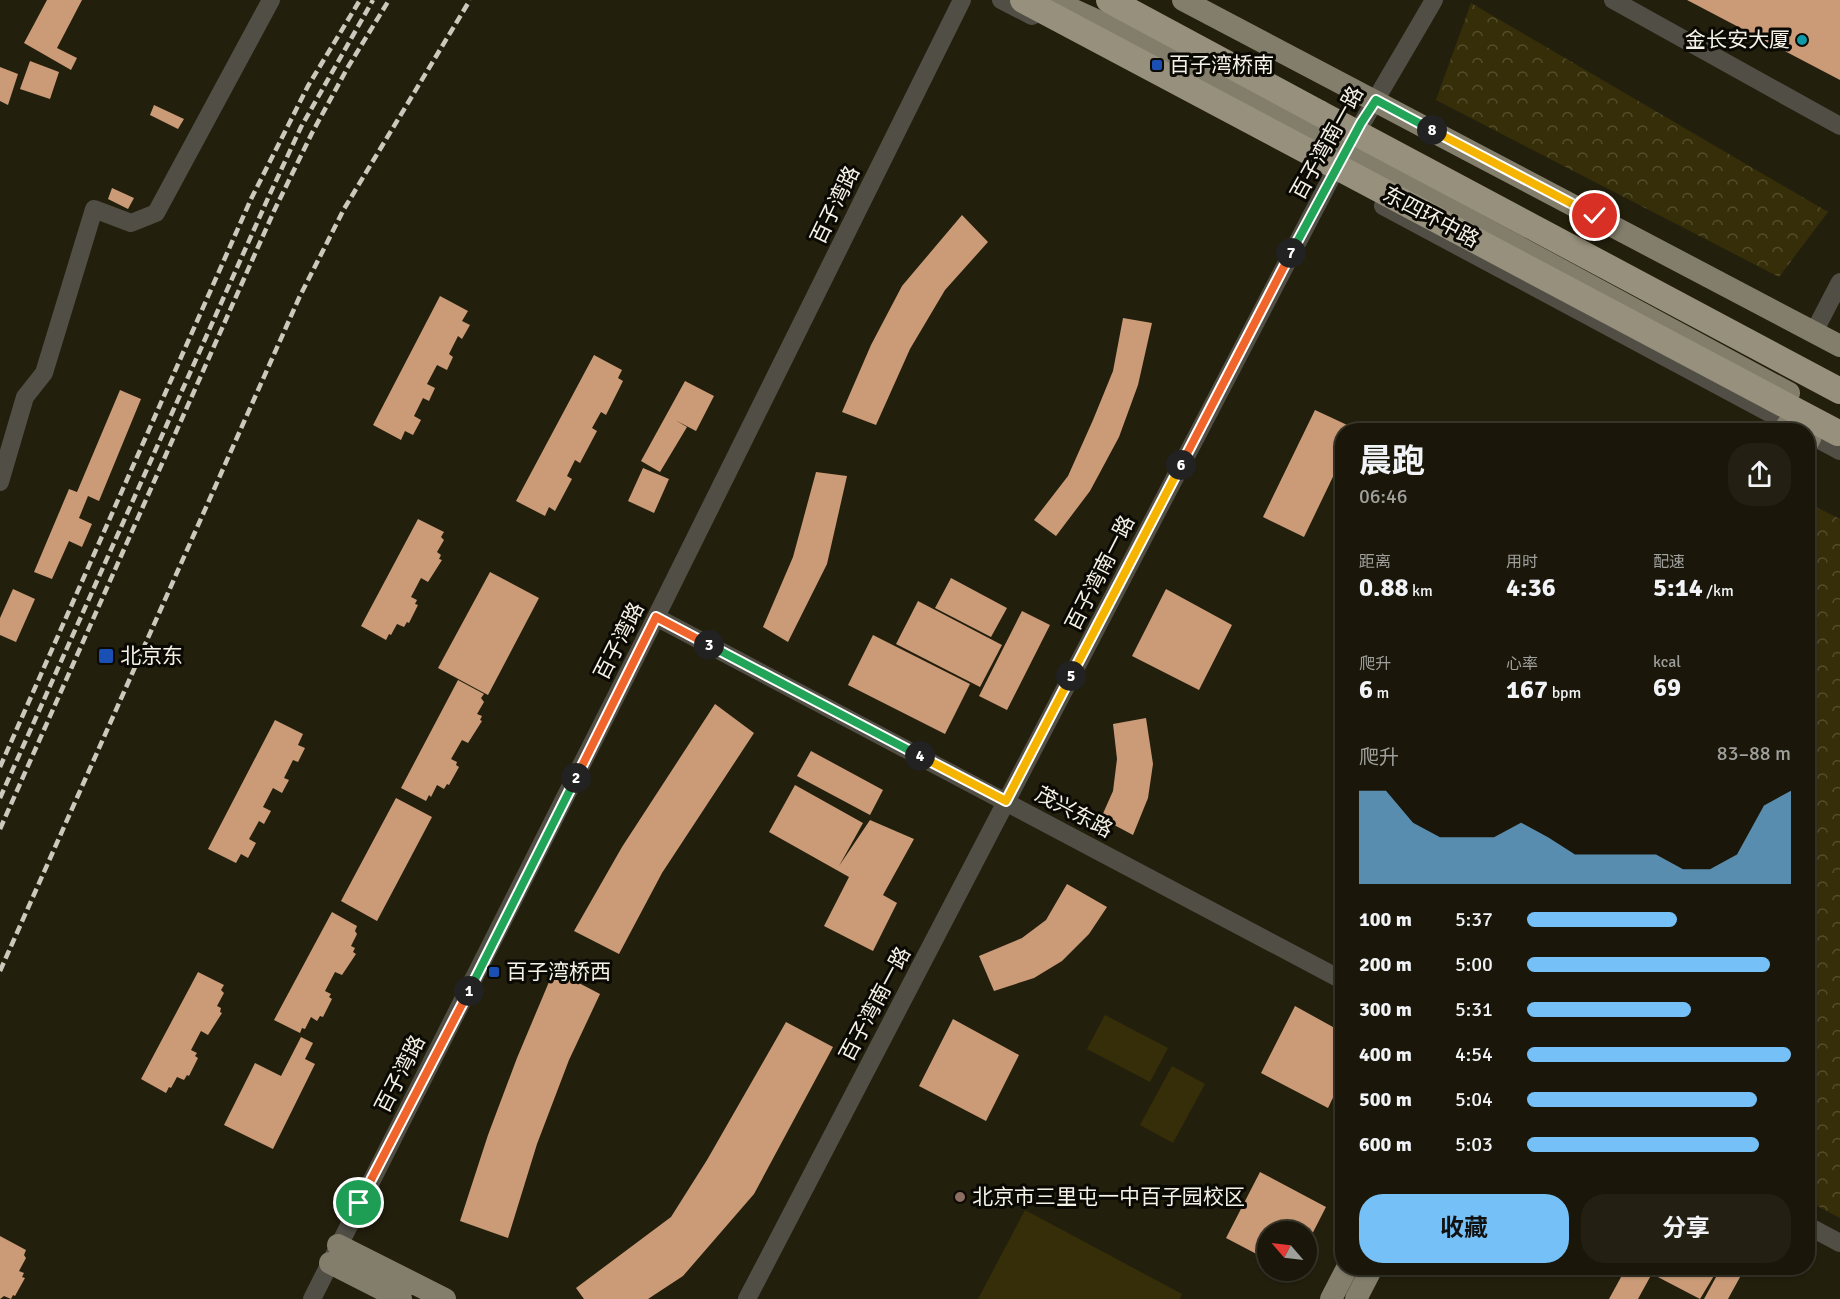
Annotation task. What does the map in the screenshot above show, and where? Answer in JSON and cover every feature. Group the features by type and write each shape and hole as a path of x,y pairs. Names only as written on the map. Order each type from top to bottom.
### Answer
{"highway":[{"name":"东四环中路","path":"1023,0 1840,434"},
{"name":"东四环中路","path":"1109,0 1840,391"}],"main road":[{"name":"东四环中路","path":"1052,0 1164,51 1345,153 1840,420"},
{"path":"1128,0 1840,379"},
{"path":"1183,0 1840,346"},
{"path":"334,1254 401,1299"},
{"path":"334,1254 445,1299"},
{"path":"1331,1299 1343,1275"},
{"path":"1356,1299 1368,1275"}],"street":[{"path":"0,482 25,397 44,373 94,209 131,223 156,213 272,0"},
{"name":"百子湾路","path":"312,1299 483,963 962,0"},
{"name":"东四环中路","path":"1001,0 1782,423"},
{"name":"百子湾南一路","path":"747,1299 1331,178 1434,0"},
{"path":"1613,0 1840,126"},
{"path":"1814,332 1840,282"},
{"name":"东四环中路","path":"1815,440 1840,451"},
{"name":"茂兴东路","path":"656,617 1335,976"},
{"path":"1815,1230 1840,1243"}],"green space":[{"path":"1471,3 1828,212 1779,277 1436,100"},
{"path":"1815,506 1840,519 1840,1218 1815,1205"},
{"path":"1105,1015 1168,1048 1150,1082 1087,1049"},
{"path":"1172,1066 1205,1084 1173,1143 1140,1125"},
{"path":"1025,1210 1182,1294 1180,1299 978,1299"}],"building":[{"path":"47,0 82,0 57,48 77,58 71,70 24,43"},
{"name":"金长安大厦","path":"1687,0 1840,0 1840,80"},
{"path":"30,61 59,72 50,99 20,89"},
{"path":"0,67 18,74 8,105 0,101"},
{"path":"154,105 184,119 178,129 150,115"},
{"path":"112,188 134,198 128,209 108,199"},
{"path":"962,215 988,242 945,290 910,349 876,425 842,412 871,345 902,286"},
{"path":"440,296 468,311 462,321 470,325 462,339 458,336 449,354 453,357 447,370 437,365 427,384 435,388 429,401 423,398 414,416 421,420 413,435 405,431 401,440 373,425"},
{"path":"1123,318 1152,323 1138,385 1119,437 1090,491 1056,536 1034,520 1068,476 1093,420 1113,371"},
{"path":"594,355 622,370 618,378 623,381 606,415 601,412 592,428 597,431 580,463 575,460 567,476 572,479 555,511 549,507 545,516 516,501"},
{"path":"685,381 714,396 696,431 675,420 687,427 660,472 641,461"},
{"path":"120,390 141,399 99,501 88,496 79,518 92,524 82,547 69,541 52,579 34,572 69,489 77,492"},
{"path":"1315,410 1343,423 1335,423 1335,473 1304,537 1263,517"},
{"path":"643,468 669,479 654,513 628,501"},
{"path":"816,472 847,476 827,564 788,642 763,627 793,557"},
{"path":"418,519 444,532 441,537 444,540 437,552 441,555 439,559 442,560 428,582 421,578 411,597 417,600 415,604 418,605 409,623 407,622 404,627 397,624 386,640 361,626"},
{"path":"490,572 539,598 488,695 438,668"},
{"path":"951,578 1007,608 991,637 935,608"},
{"path":"13,589 35,599 16,642 0,635 0,618"},
{"path":"1166,589 1232,625 1199,690 1132,656"},
{"path":"918,601 1002,645 980,687 896,644"},
{"path":"1022,611 1050,625 1007,710 979,696"},
{"path":"873,635 970,684 945,734 848,685"},
{"path":"458,680 484,694 481,698 484,702 477,714 482,716 480,720 482,721 468,743 462,740 451,759 457,762 456,765 459,767 449,785 447,784 444,789 437,785 431,797 429,795 426,801 401,788"},
{"path":"715,704 754,733 662,873 619,954 574,931 622,847"},
{"path":"1146,718 1153,764 1148,798 1133,835 1101,818 1113,791 1117,759 1113,724"},
{"path":"275,720 303,734 298,745 305,748 298,762 293,760 284,778 289,780 282,793 273,788 263,807 271,811 264,824 259,821 249,839 256,843 248,858 241,854 236,863 208,849"},
{"path":"811,751 883,790 870,815 797,776"},
{"path":"795,785 863,823 839,866 870,820 914,839 883,895 897,903 873,951 824,926 849,877 769,832"},
{"path":"396,798 432,817 377,921 341,901"},
{"path":"1067,884 1107,907 1089,934 1062,961 1034,978 994,991 979,956 1022,938 1046,920"},
{"path":"332,912 357,926 355,931 357,934 351,946 355,948 353,952 356,954 342,975 335,972 325,991 331,994 329,997 332,999 323,1017 320,1016 317,1021 311,1017 305,1029 302,1028 300,1033 274,1020"},
{"path":"554,970 600,994 569,1060 537,1144 508,1238 460,1221 488,1135"},
{"path":"198,972 224,985 221,990 224,993 217,1006 221,1008 222,1013 208,1035 201,1031 191,1050 197,1053 195,1056 198,1058 189,1076 187,1075 184,1080 177,1077 166,1093 141,1079"},
{"path":"1295,1006 1335,1028 1335,1094 1328,1108 1261,1073"},
{"path":"953,1019 1019,1055 986,1121 919,1086"},
{"path":"786,1022 833,1047 754,1194 683,1276 648,1299 584,1299 576,1288 671,1217 707,1160"},
{"path":"301,1037 313,1043 305,1059 315,1064 273,1149 224,1125 255,1063 281,1076"},
{"path":"1260,1172 1326,1207 1317,1225 1317,1221 1257,1221 1257,1254 1226,1238"},
{"path":"0,1236 26,1250 24,1255 26,1258 19,1271 24,1273 22,1277 25,1278 11,1299 4,1296 0,1299"},
{"path":"1622,1275 1651,1275 1638,1299 1609,1299"},
{"path":"1654,1275 1714,1275 1700,1299"},
{"path":"1717,1275 1741,1275 1728,1299 1704,1299"}],"railway":[{"path":"0,767 251,199 308,86 360,0"},
{"path":"0,798 301,127 373,0"},
{"path":"0,829 274,211 312,133 348,67 389,0"},
{"path":"0,971 299,298 344,209 470,0"}],"place":[{"name":"金长安大厦","path":"1802,40"},
{"name":"百子湾桥南","path":"1157,65"},
{"name":"北京东","path":"106,656"},
{"name":"百子湾桥西","path":"494,972"},
{"name":"北京市三里屯一中百子园校区","path":"960,1197"}],"route":[{"path":"359,1203 483,963 656,617 1006,801 1268,297 1361,123 1376,100 1595,216"}]}
